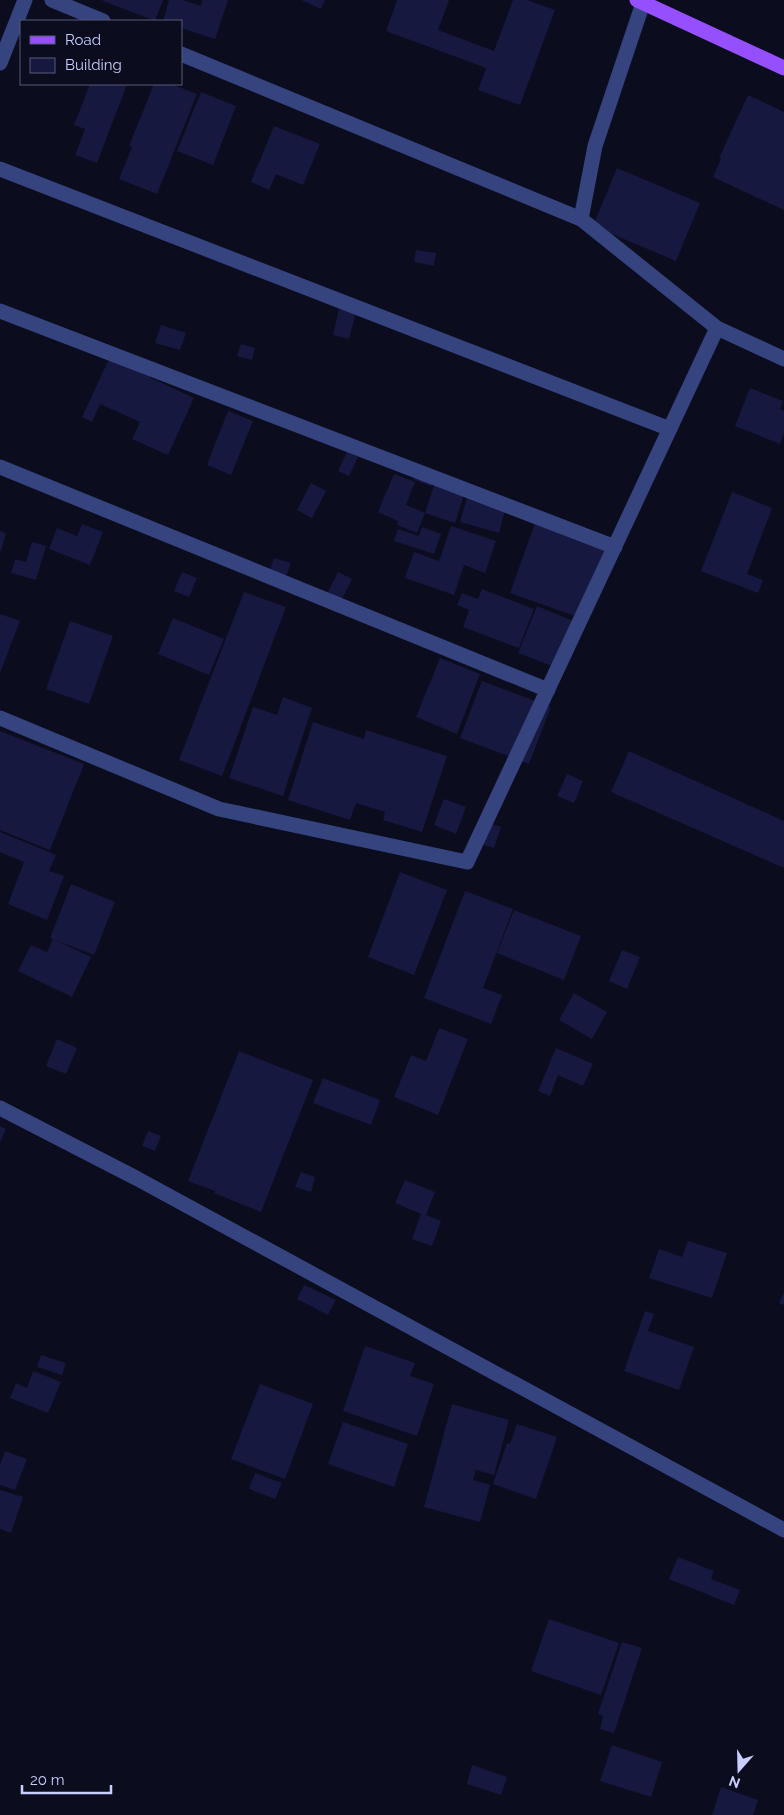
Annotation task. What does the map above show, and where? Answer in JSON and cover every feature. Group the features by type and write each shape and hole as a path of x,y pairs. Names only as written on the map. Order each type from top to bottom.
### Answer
{"main road":[{"path":"640,1 784,68"}],"street":[{"path":"0,63 26,0"},
{"path":"52,0 101,20"},
{"path":"581,219 595,146 640,1"},
{"path":"182,54 581,219 717,328 784,359"},
{"path":"0,169 670,429"},
{"path":"0,311 615,547"},
{"path":"0,718 219,809 467,862 717,328"},
{"path":"0,467 548,690"},
{"path":"0,1108 136,1178 784,1530"}],"building":[{"path":"101,0 163,0 155,20"},
{"path":"169,0 183,0 201,6 202,0 228,0 215,39 182,28 182,20 163,20"},
{"path":"301,0 325,0 321,9"},
{"path":"397,0 449,0 438,30 494,51 513,0 527,0 555,10 520,105 478,90 486,68 386,31"},
{"path":"90,85 127,85 97,163 75,155 85,129 74,125"},
{"path":"154,85 174,85 197,94 157,194 119,179 132,147 129,146"},
{"path":"201,92 236,106 213,165 177,151"},
{"path":"748,95 784,112 784,210 713,177 721,159 719,158"},
{"path":"274,126 320,144 303,185 276,174 269,190 251,182"},
{"path":"617,168 700,203 676,261 593,226"},
{"path":"416,250 436,253 434,266 414,262"},
{"path":"339,309 356,312 349,339 333,335"},
{"path":"161,325 186,333 180,350 155,343"},
{"path":"241,344 255,348 252,360 237,356"},
{"path":"110,357 194,398 168,455 132,439 140,422 100,404 92,422 82,417"},
{"path":"750,388 783,401 780,409 784,411 784,433 780,444 735,426"},
{"path":"228,411 253,421 231,475 207,465"},
{"path":"347,452 358,457 349,476 338,471"},
{"path":"417,471 434,477 431,486 414,480"},
{"path":"394,474 415,482 406,505 425,513 417,533 397,525 398,521 378,512"},
{"path":"437,476 467,485 455,523 425,513"},
{"path":"311,483 326,491 312,518 297,510"},
{"path":"469,491 507,502 499,533 460,522"},
{"path":"732,492 772,508 747,574 763,580 758,593 701,571"},
{"path":"535,523 611,549 586,620 510,593"},
{"path":"82,524 103,532 90,565 49,549 57,528 77,536"},
{"path":"451,526 496,541 485,573 464,565 454,595 405,578 414,552 439,561"},
{"path":"422,527 441,534 434,554 394,541 398,529 419,536"},
{"path":"0,531 6,533 1,551 0,551"},
{"path":"32,542 46,546 36,580 11,573 15,559 26,562"},
{"path":"274,558 291,563 286,577 269,572"},
{"path":"182,572 197,578 189,597 174,591"},
{"path":"338,572 352,579 340,603 326,596"},
{"path":"482,589 534,609 519,648 463,627 469,610 457,605 462,593 478,599"},
{"path":"244,592 286,607 222,776 179,760"},
{"path":"537,606 583,625 565,671 518,653"},
{"path":"0,614 20,621 0,673"},
{"path":"173,618 224,639 209,675 158,654"},
{"path":"70,621 113,636 89,704 46,689"},
{"path":"440,658 480,674 457,734 416,717"},
{"path":"482,681 551,707 529,764 460,738"},
{"path":"283,697 312,708 283,796 229,778 253,707 277,715"},
{"path":"313,722 364,739 366,730 447,756 422,832 383,820 385,812 356,803 350,820 288,800"},
{"path":"0,731 84,764 50,850 0,830"},
{"path":"629,751 784,821 784,868 611,792"},
{"path":"567,774 583,781 574,803 557,796"},
{"path":"444,799 466,807 456,834 434,825"},
{"path":"486,822 501,827 494,848 480,844"},
{"path":"0,832 56,855 49,871 64,876 47,920 8,904 24,862 0,852"},
{"path":"400,872 447,890 414,975 368,957"},
{"path":"71,884 115,902 94,955 50,938"},
{"path":"465,891 513,909 483,988 502,995 491,1024 424,998"},
{"path":"514,910 581,936 564,980 497,953"},
{"path":"53,939 91,957 72,997 18,971 31,945 47,952"},
{"path":"622,950 640,957 627,989 609,981"},
{"path":"574,993 607,1012 592,1039 559,1020"},
{"path":"439,1028 468,1039 438,1115 394,1097 411,1055 426,1061"},
{"path":"57,1039 77,1048 66,1074 46,1066"},
{"path":"556,1048 593,1064 583,1086 558,1075 550,1096 538,1091"},
{"path":"239,1051 313,1080 261,1212 188,1181"},
{"path":"323,1078 380,1100 371,1125 313,1103"},
{"path":"0,1126 6,1129 0,1142"},
{"path":"148,1131 161,1136 155,1151 142,1146"},
{"path":"301,1172 315,1177 311,1192 295,1187"},
{"path":"405,1180 435,1192 426,1215 441,1221 432,1246 412,1239 421,1214 395,1203"},
{"path":"688,1241 727,1253 712,1298 649,1278 659,1249 682,1257"},
{"path":"304,1285 336,1300 328,1315 297,1299"},
{"path":"784,1292 784,1305 779,1303"},
{"path":"645,1311 654,1314 648,1331 694,1347 679,1390 624,1371"},
{"path":"365,1346 415,1363 410,1376 434,1384 417,1436 343,1411"},
{"path":"41,1355 66,1363 62,1375 37,1367"},
{"path":"33,1371 61,1382 48,1413 10,1398 16,1383 27,1388"},
{"path":"260,1384 313,1404 285,1479 231,1459"},
{"path":"452,1404 509,1420 494,1475 476,1470 473,1480 490,1485 480,1522 424,1507"},
{"path":"343,1422 408,1444 394,1487 328,1464"},
{"path":"517,1424 557,1437 536,1499 493,1484 507,1443 510,1444"},
{"path":"5,1451 27,1459 15,1490 0,1485 0,1465"},
{"path":"255,1473 282,1483 275,1499 249,1489"},
{"path":"0,1490 23,1497 11,1533 0,1529"},
{"path":"678,1557 714,1571 711,1579 740,1590 734,1605 669,1579"},
{"path":"549,1619 619,1643 601,1695 531,1671"},
{"path":"622,1642 642,1648 614,1733 600,1729 603,1716 598,1714"},
{"path":"612,1745 662,1762 651,1797 600,1781"},
{"path":"472,1765 507,1777 501,1795 467,1784"},
{"path":"721,1787 758,1800 753,1815 712,1815"}]}
